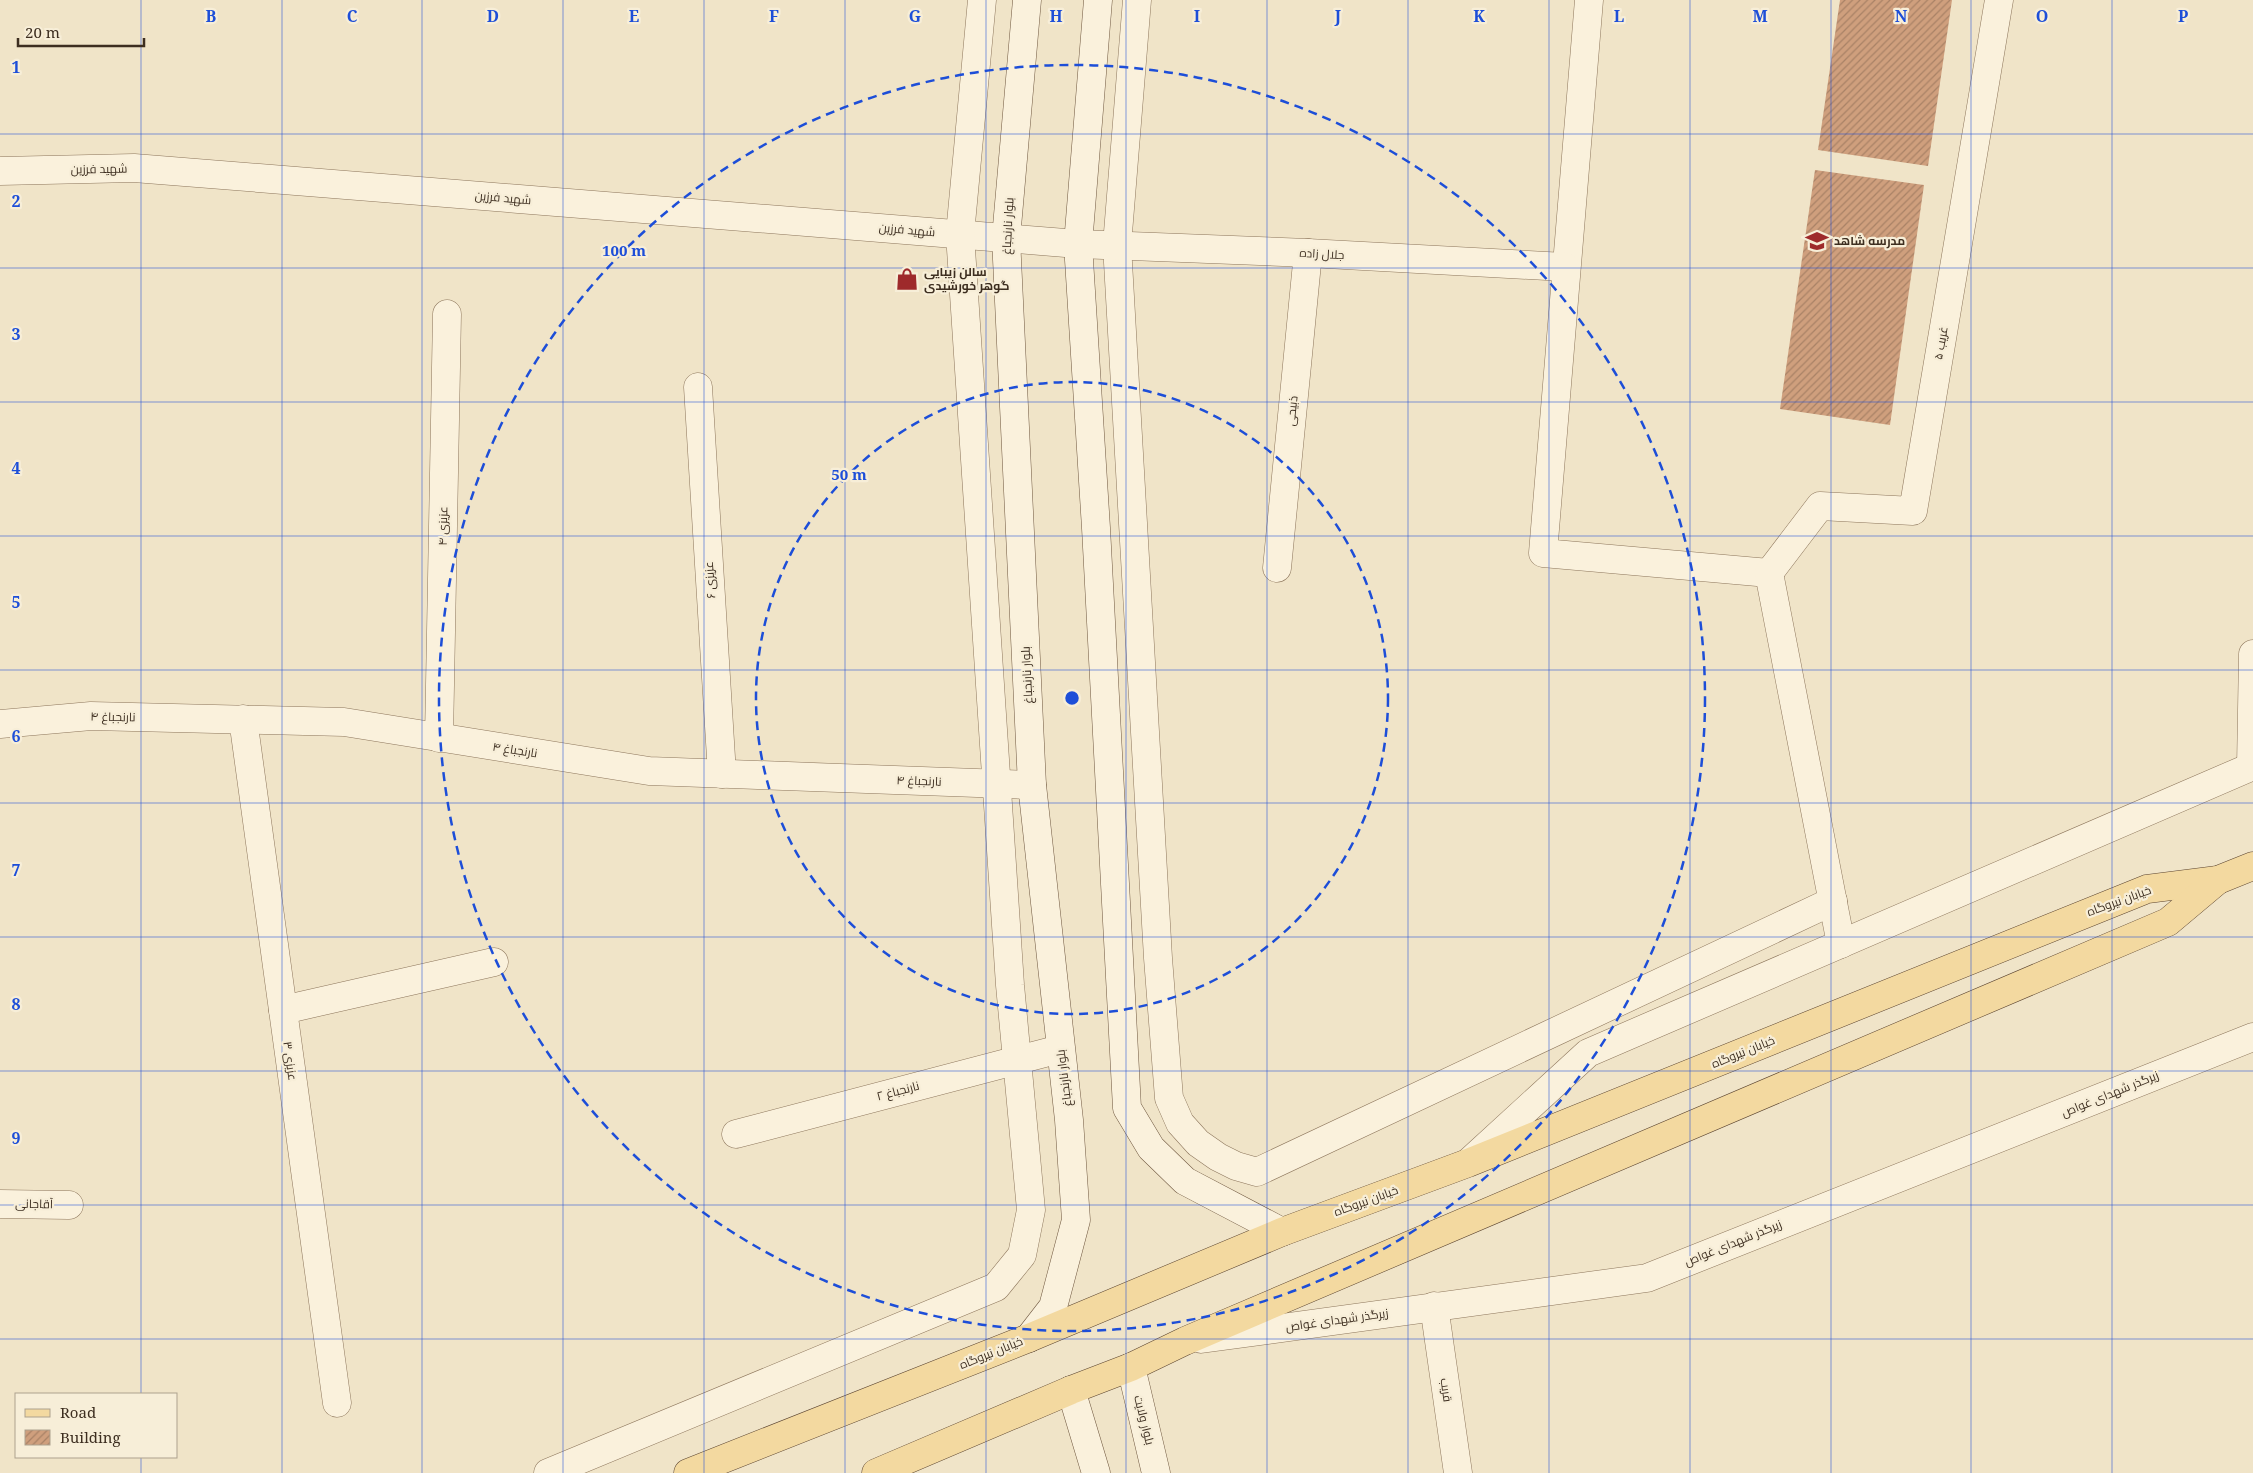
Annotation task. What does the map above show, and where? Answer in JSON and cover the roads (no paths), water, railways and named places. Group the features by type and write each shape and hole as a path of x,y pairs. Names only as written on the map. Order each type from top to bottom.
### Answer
{"main road":[{"path":"876,1473 1071,1390 1131,1367 1185,1341 2168,922 2218,880 2253,866"},
{"name":"خیابان نیروگاه","path":"688,1473 1029,1338 1282,1232 1468,1163 2147,889 2218,880"}],"street":[{"path":"548,1473 996,1287 1022,1255 1031,1210 1017,1060 960,234 982,0"},
{"name":"بلوار نارنجباغ","path":"1027,0 1006,238 1032,785 1069,1120 1076,1220 1053,1307 1029,1338"},
{"path":"1098,0 1078,244 1096,528 1127,1108 1151,1148 1185,1181 1282,1232"},
{"path":"1137,0 1117,245 1157,938 1169,1098 1180,1123 1198,1143 1218,1157 1236,1166 1257,1172 1833,901"},
{"path":"1589,0 1565,267 1543,553 1769,573 1841,944"},
{"name":"غریب ۵","path":"1769,573 1820,506 1913,511 1998,0"},
{"name":"شهید فرزین","path":"0,171 134,168 1078,244"},
{"name":"جلال زاده","path":"1078,244 1308,253 1565,267"},
{"name":"ذبیحی","path":"1277,568 1308,253"},
{"name":"عزیزی ۴","path":"439,738 447,314"},
{"name":"عزیزی ۶","path":"698,386 722,774"},
{"path":"1468,1163 1588,1052 2252,767 2253,654"},
{"name":"نارنجباغ ۴","path":"0,724 91,716 344,722 649,771 1032,785"},
{"name":"عزیزی ۳","path":"243,719 337,1403"},
{"path":"283,1010 494,962"},
{"name":"زیرگذر شهدای غواص","path":"1185,1341 1646,1278 2253,1037"},
{"name":"نارنجباغ ۲","path":"736,1134 1060,1049"},
{"name":"آقاجانی","path":"0,1204 69,1205"},
{"name":"قریب","path":"1434,1306 1458,1473"},
{"name":"بلوار ولایت","path":"1131,1367 1156,1473"},
{"path":"1071,1390 1096,1473"}],"place":[{"name":"مدرسه شاهد","path":"1817,241"},
{"name":"سالن زیبایی گوهر خورشیدی","path":"907,279"}]}
